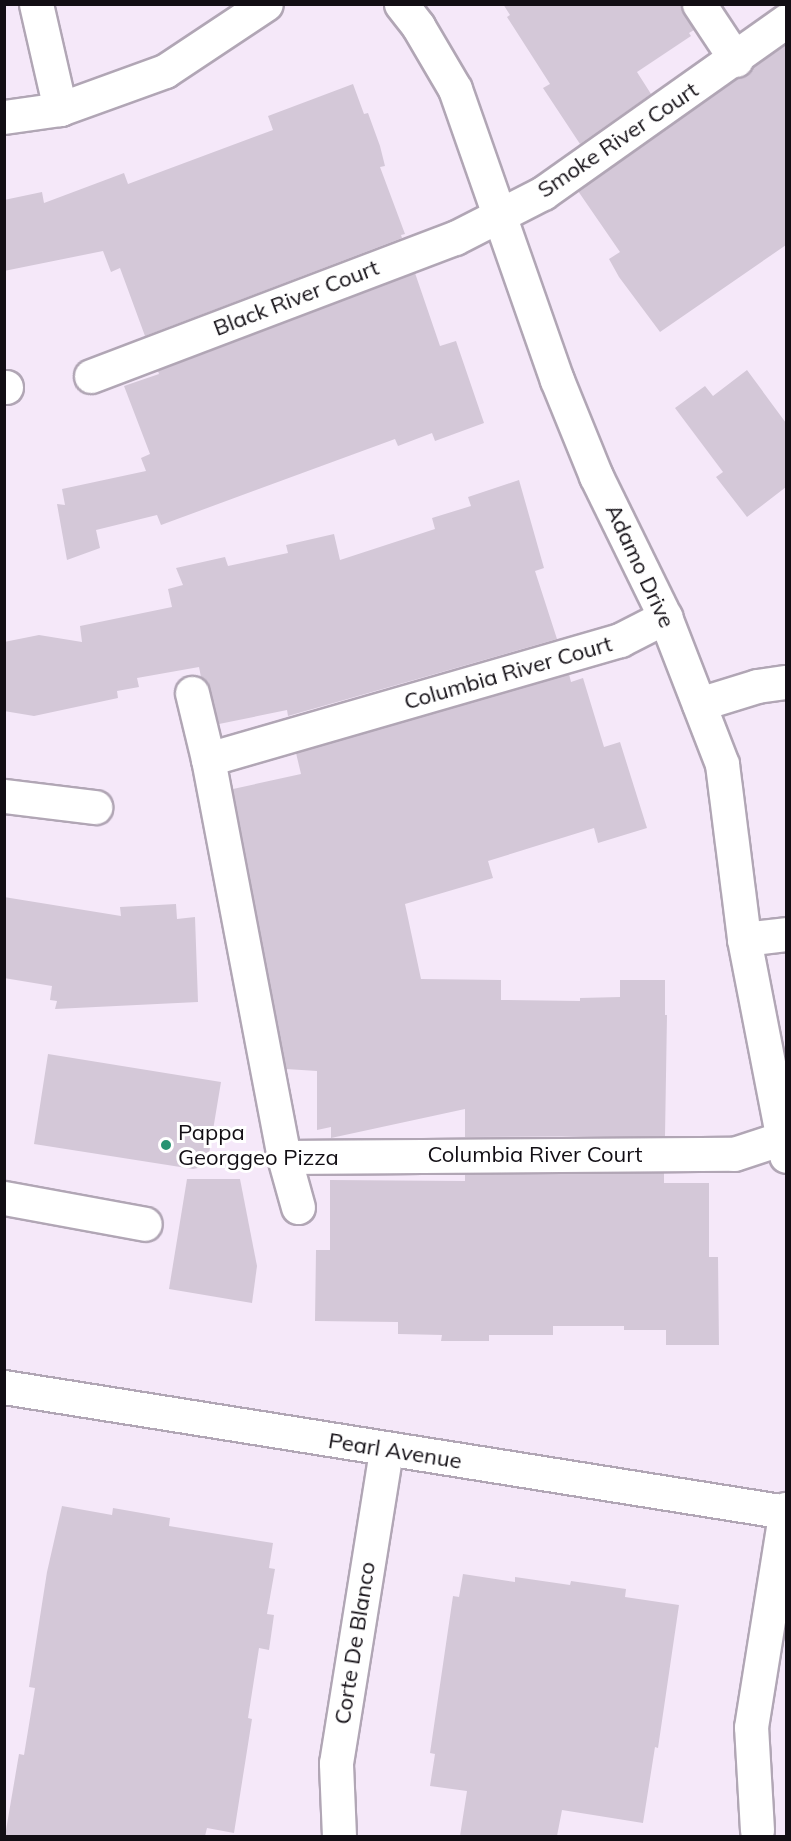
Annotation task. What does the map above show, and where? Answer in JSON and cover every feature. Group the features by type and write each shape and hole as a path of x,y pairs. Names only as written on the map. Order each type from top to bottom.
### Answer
{"street":[{"path":"36,4 60,109"},
{"path":"4,117 60,109 165,71 266,4"},
{"name":"Adamo Drive","path":"401,4 418,26 455,89 557,380 596,476 665,617 722,764 744,939 785,1144"},
{"path":"699,4 736,60"},
{"name":"Smoke River Court","path":"498,216 543,193 736,60 786,21"},
{"name":"Black River Court","path":"91,376 455,238 498,216"},
{"name":"Columbia River Court","path":"208,759 620,640 665,617"},
{"path":"699,704 757,686 786,682"},
{"path":"192,693 208,759 284,1157 298,1207"},
{"path":"4,796 95,807"},
{"path":"744,939 786,934"},
{"name":"Columbia River Court","path":"284,1157 734,1154 785,1144"},
{"path":"4,1198 145,1224"},
{"name":"Pearl Avenue","path":"4,1387 386,1450 786,1511"},
{"name":"Corte De Blanco","path":"339,1836 336,1763 386,1450"},
{"path":"757,1830 752,1727 786,1511"}],"building":[{"path":"503,4 680,4 694,30 689,33 691,36 637,72 651,94 580,144 543,88 550,84 507,17 510,15"},
{"path":"786,45 786,245 660,332 619,277 609,259 620,252 578,191"},
{"path":"353,84 364,114 368,113 380,146 385,166 380,167 405,234 401,235 402,238 145,336 120,268 111,272 103,251 4,271 4,200 42,192 44,203 124,173 128,184 273,130 268,116"},
{"path":"415,273 440,346 456,341 484,423 435,441 432,433 398,446 395,439 161,525 157,515 96,530 100,548 67,560 57,504 65,505 62,489 146,471 141,458 150,454 124,386"},
{"path":"747,370 786,423 786,487 747,517 716,477 723,472 675,408 705,386 713,396"},
{"path":"519,480 544,568 535,571 557,639 288,716 287,710 219,724 210,689 201,677 199,667 137,678 139,687 117,691 118,698 34,716 4,711 4,642 39,635 82,642 80,626 172,607 168,589 183,585 176,568 225,557 228,566 288,553 286,545 334,534 340,560 435,529 432,518 471,506 468,497"},
{"path":"569,674 571,682 583,678 604,747 620,742 647,828 598,843 594,828 488,861 493,878 405,904 421,979 501,980 501,1000 580,1001 580,998 620,997 620,980 665,980 665,1015 667,1015 665,1136 465,1137 465,1109 331,1138 331,1127 317,1130 317,1071 286,1069 233,789 301,774 296,753"},
{"path":"4,897 121,916 120,907 176,904 177,919 195,917 198,1002 55,1009 57,1001 50,1000 52,986 4,978"},
{"path":"48,1054 221,1082 207,1166 193,1169 34,1144"},
{"path":"664,1173 664,1183 709,1183 709,1257 718,1257 719,1345 666,1345 666,1330 624,1330 624,1326 553,1326 553,1335 489,1335 489,1341 441,1341 442,1335 398,1334 398,1322 315,1321 316,1250 330,1250 330,1180 465,1181 465,1175"},
{"path":"187,1179 240,1179 257,1266 252,1303 169,1289"},
{"path":"62,1506 112,1515 113,1508 170,1518 169,1526 273,1543 269,1568 275,1569 267,1614 274,1615 269,1650 259,1648 248,1718 252,1719 234,1833 207,1828 205,1836 5,1836 19,1754 24,1755 35,1688 29,1687 47,1572"},
{"path":"463,1574 515,1582 515,1577 570,1585 571,1581 626,1589 625,1597 679,1605 658,1748 655,1747 643,1823 562,1810 557,1836 460,1836 467,1791 430,1786 435,1754 430,1753 453,1596 459,1597"}],"place":[{"name":"Pappa Georggeo Pizza","path":"166,1145"}]}
